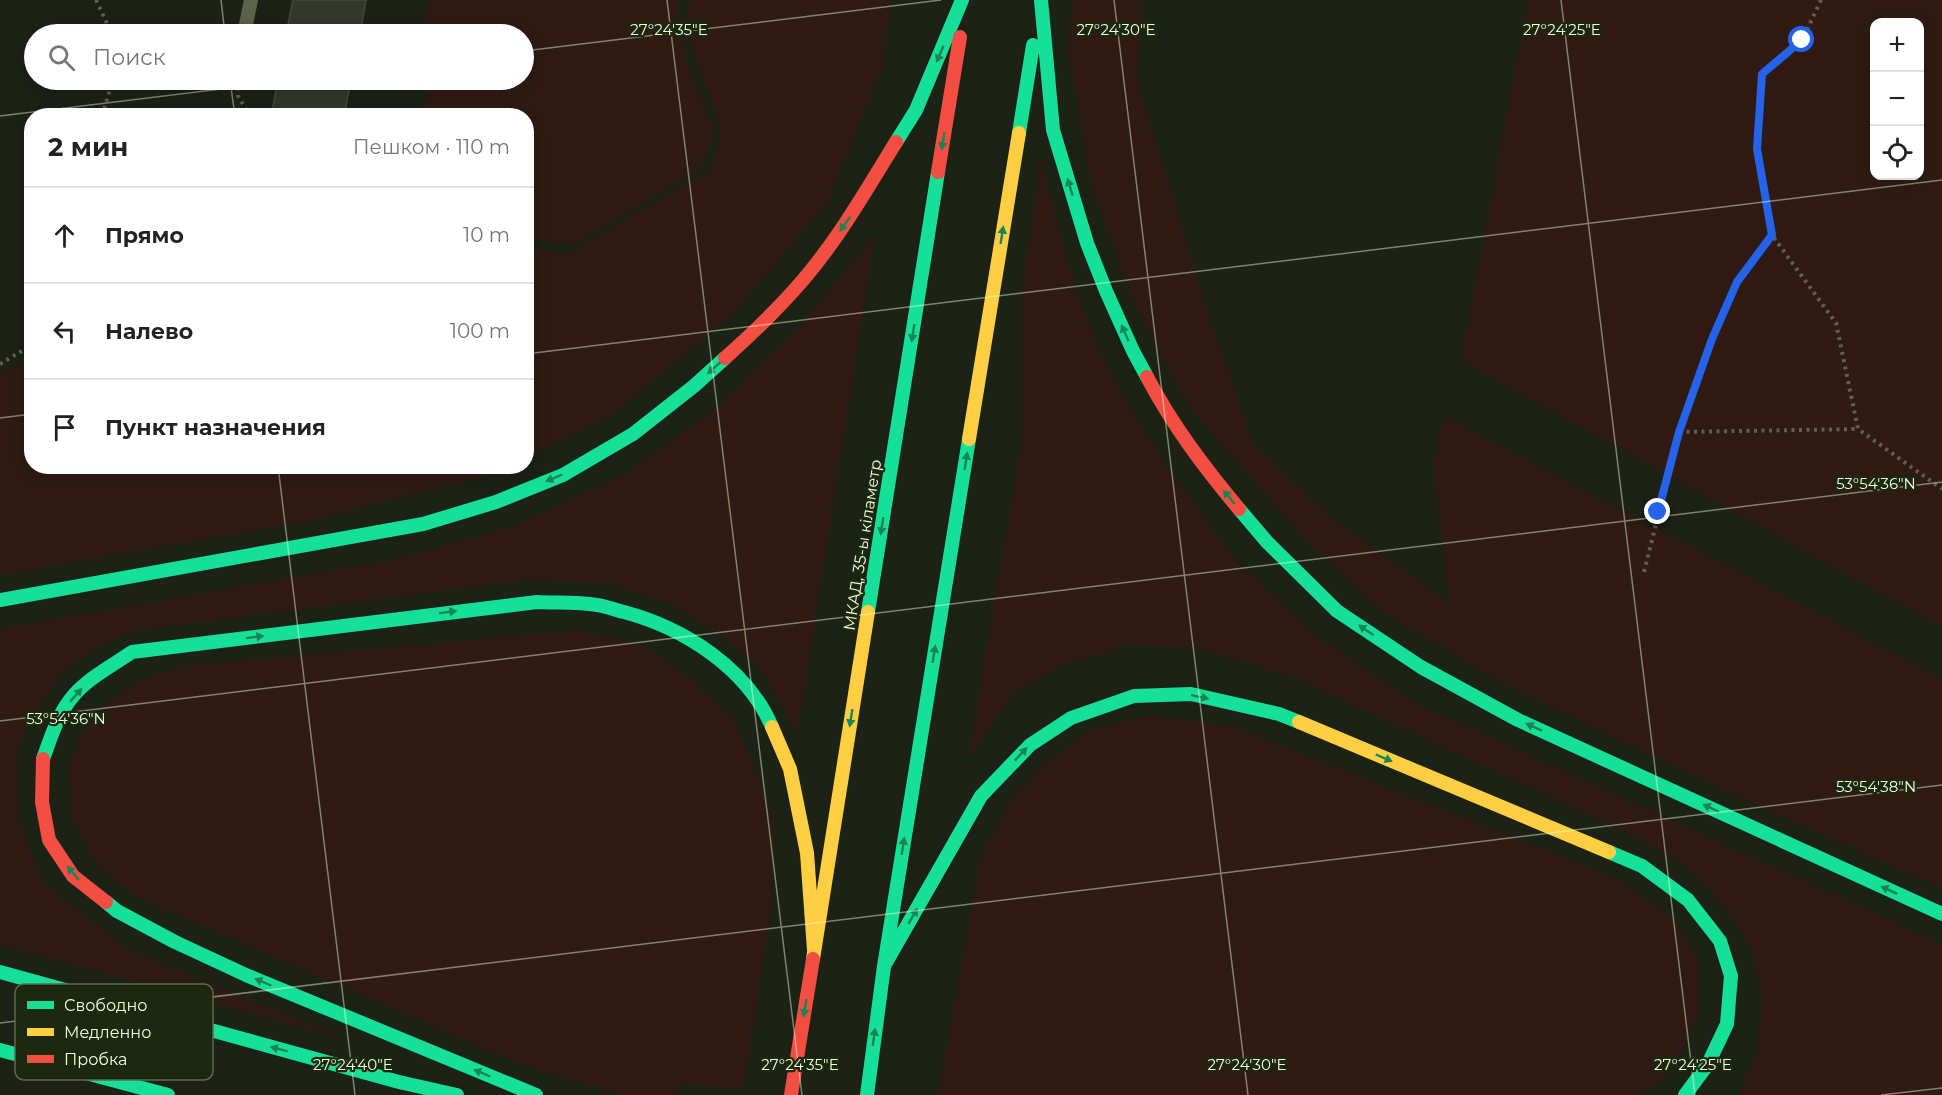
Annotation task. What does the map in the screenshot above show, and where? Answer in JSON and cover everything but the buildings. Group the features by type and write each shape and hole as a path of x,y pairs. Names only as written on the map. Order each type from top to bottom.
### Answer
{"main road":[{"path":"0,600 423,524 496,502 563,475 633,434 694,386 755,331 804,279 844,226 916,110 964,0"},
{"name":"МКАД, 35-ы кіламетр","path":"791,1095 964,0"},
{"path":"1041,0 1053,130 1087,243 1102,281 1133,351 1167,414 1208,472 1266,542 1337,610 1421,667 1518,720 1942,914"},
{"path":"867,1095 884,966 1041,0"},
{"path":"536,1095 246,975 175,942 117,911 74,876 50,840 42,802 42,762 54,727 74,695 100,673 132,652 537,602 598,605 650,619 690,638 733,670 766,712 790,769 807,853 814,950"},
{"path":"884,966 981,796 1030,745 1071,718 1134,696 1191,694 1279,714 1642,866 1688,900 1720,941 1731,976 1727,1023 1708,1064 1685,1095"},
{"path":"0,972 43,984"},
{"path":"213,1031 399,1083 457,1095"},
{"path":"0,1050 15,1054"},
{"path":"112,1080 168,1095"}],"lane":[{"path":"246,24 250,0"}],"path":[{"path":"96,0 107,24"},
{"path":"1821,0 1802,40 1762,74 1757,149 1772,235 1836,323 1858,429"},
{"path":"104,108 110,90"},
{"path":"238,90 238,96 245,108"},
{"path":"1644,572 1679,432 1712,339 1737,282 1772,235"},
{"path":"0,364 24,350"},
{"path":"1679,432 1858,429 1942,489"}],"shaded area":[{"path":"430,0 680,0 676,21 696,91 711,122 711,145 699,169 575,243 534,240 534,108 420,108 426,97 425,90 534,90 534,24 423,24"},
{"path":"691,0 892,0 882,67 827,203 731,315 613,414 534,454 534,249 567,254 713,169 720,128 685,24"},
{"path":"1073,0 1142,0 1137,81 1208,312 1253,444 1332,518 1450,604 1433,467 1443,416 1942,679 1942,888 1787,819 1513,688 1383,612 1301,535 1187,403 1137,308 1093,190 1068,50"},
{"path":"1528,0 1942,0 1942,627 1461,360"},
{"path":"1040,157 1077,295 1114,383 1170,471 1237,562 1314,634 1417,704 1942,944 1942,1095 1739,1095 1756,1055 1763,1002 1752,949 1722,902 1684,865 1629,833 1295,678 1200,648 1129,645 1067,663 1014,692 968,759 1023,432 1023,284"},
{"path":"875,235 797,735 761,668 720,636 674,606 612,584 532,579 140,630 102,644 63,671 39,705 17,750 18,817 44,883 128,950 212,984 144,984 0,944 0,629 392,560 513,527 627,473 714,410 794,333"},
{"path":"24,361 24,474 492,474 304,522 0,575 0,375"},
{"path":"581,630 645,646 692,680 734,720 758,777 774,825 771,911 743,1090 679,1083 674,1095 620,1095 516,1062 135,896 97,864 72,819 68,773 80,735 105,706 138,681 181,666"},
{"path":"1150,716 1229,725 1616,878 1674,919 1698,959 1699,1010 1683,1050 1660,1082 1638,1095 938,1095 981,856 1010,801 1044,765 1090,730"},
{"path":"213,985 357,1043 213,1003"}],"traffic: fast":[{"path":"896,142 916,110 962,0"},
{"path":"1041,0 1053,130 1087,243 1106,291 1147,377"},
{"path":"1019,133 1033,45"},
{"path":"868,612 938,172"},
{"path":"0,600 423,524 496,502 563,475 633,434 694,386 725,358"},
{"path":"867,1095 884,966 969,439"},
{"path":"1239,509 1267,542 1337,611 1421,667 1518,720 1942,914"},
{"path":"43,759 59,717 68,702 94,677 132,652 537,602 604,606 669,628 711,653 730,669 747,686 772,727"},
{"path":"884,966 981,796 1030,745 1071,718 1134,696 1191,694 1279,714 1299,722"},
{"path":"1609,852 1642,866 1688,900 1720,941 1731,976 1727,1024 1708,1064 1685,1095"},
{"path":"106,902 117,911 175,942 246,975 536,1095"},
{"path":"0,972 44,984"},
{"path":"213,1031 399,1082 457,1095"},
{"path":"0,1050 15,1054"},
{"path":"112,1080 168,1095"}],"traffic: slow":[{"path":"969,439 1019,133"},
{"path":"813,959 868,612"},
{"path":"1299,722 1609,852"},
{"path":"772,727 790,769 807,853 814,950"}],"traffic: jam":[{"path":"938,172 960,37"},
{"path":"725,358 775,311 816,264 852,213 896,142"},
{"path":"1147,377 1190,446 1239,509"},
{"path":"43,759 42,802 49,840 73,876 106,902"},
{"path":"791,1095 813,959"}],"route":[{"path":"1658,512 1679,432 1712,339 1737,282 1772,235 1757,149 1762,74 1802,40"}]}
